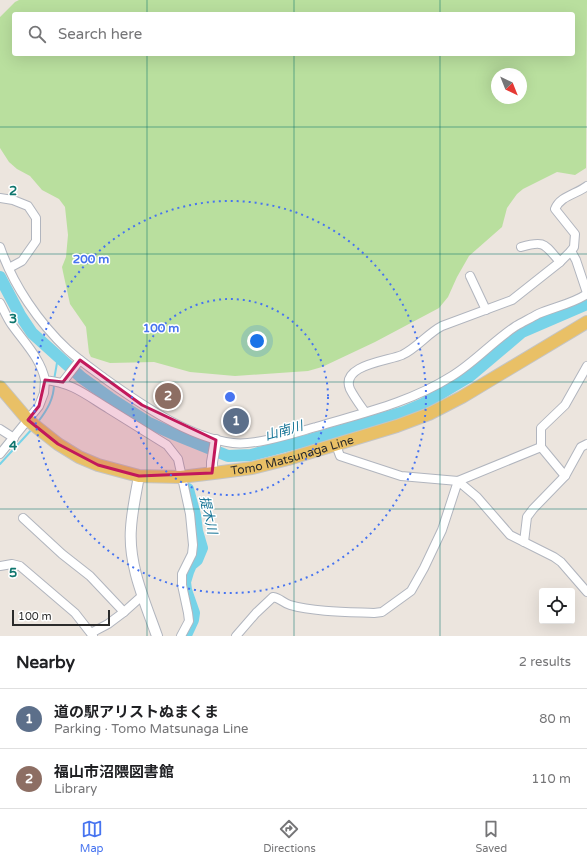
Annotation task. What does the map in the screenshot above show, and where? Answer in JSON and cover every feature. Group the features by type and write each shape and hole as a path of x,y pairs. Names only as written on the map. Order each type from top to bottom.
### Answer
{"main road":[{"name":"Tomo Matsunaga Line","path":"0,387 33,424 58,444 79,457 98,465 139,476 181,477 212,467 252,468 336,445 397,426 429,414 462,397 587,322"}],"street":[{"path":"365,412 350,388 348,378 351,373 359,368 404,354 435,330 512,300 560,262 574,247 575,234 555,209 556,206 572,193 587,186"},
{"path":"0,198 13,200 28,206 36,218 36,241 22,261 9,268"},
{"path":"521,247 534,243 540,243 560,262"},
{"path":"0,247 20,290 40,322 78,362 142,405 173,422 216,442 234,444 245,444 287,435 393,405 420,394 452,376 515,327 537,315 580,299 587,294 576,260 571,251"},
{"path":"470,276 486,310"},
{"path":"0,303 11,323 38,361 43,371 56,381 81,390 98,403 167,445 178,459 190,514 193,545 192,554 182,574 182,585 189,621 181,636"},
{"path":"0,454 14,438 33,424 44,393 78,362"},
{"path":"565,476 541,447 541,428 565,405 587,366"},
{"path":"0,429 14,438"},
{"path":"212,467 216,442"},
{"path":"524,542 527,517 565,476 581,447 587,444"},
{"path":"336,445 340,456 401,476 458,481 541,447"},
{"path":"139,476 131,528 131,545 134,563 143,595 157,636"},
{"path":"458,481 477,497 510,536 562,562 587,592"},
{"path":"236,636 256,613 273,597 278,598 288,605 322,610 374,613 382,612 411,591 442,530 458,481"},
{"path":"23,518 62,554 90,576 124,612"},
{"path":"0,566 12,564 20,566 75,613 92,634 124,612 143,595"}],"highlighted area":[{"path":"80,360 142,405 216,440 212,473 139,476 98,465 58,444 28,420 39,406 45,380 63,382"}],"green space":[{"path":"19,0 587,0 586,168 575,175 557,172 523,189 517,194 507,208 502,227 469,256 448,297 439,308 375,342 322,367 308,371 235,376 190,372 154,362 110,363 91,357 89,353 86,327 70,304 62,267 66,257 68,235 65,207 59,199 42,190 30,176 17,169 9,162 0,148 0,17"}],"waterway":[{"name":"山南川","path":"0,277 20,315 32,333 82,378 149,423 228,456 251,455 309,440 404,412 423,404 470,376 522,332 587,304"},
{"path":"54,380 58,357"},
{"path":"38,422 53,395 54,384"},
{"path":"0,464 33,428"},
{"name":"提木川","path":"186,635 193,620 194,613 186,590 185,582 191,565 197,560 202,548 188,489"}],"place":[{"name":"福山市沼隈図書館","path":"168,396"},
{"name":"道の駅アリストぬまくま","path":"236,421"}]}
